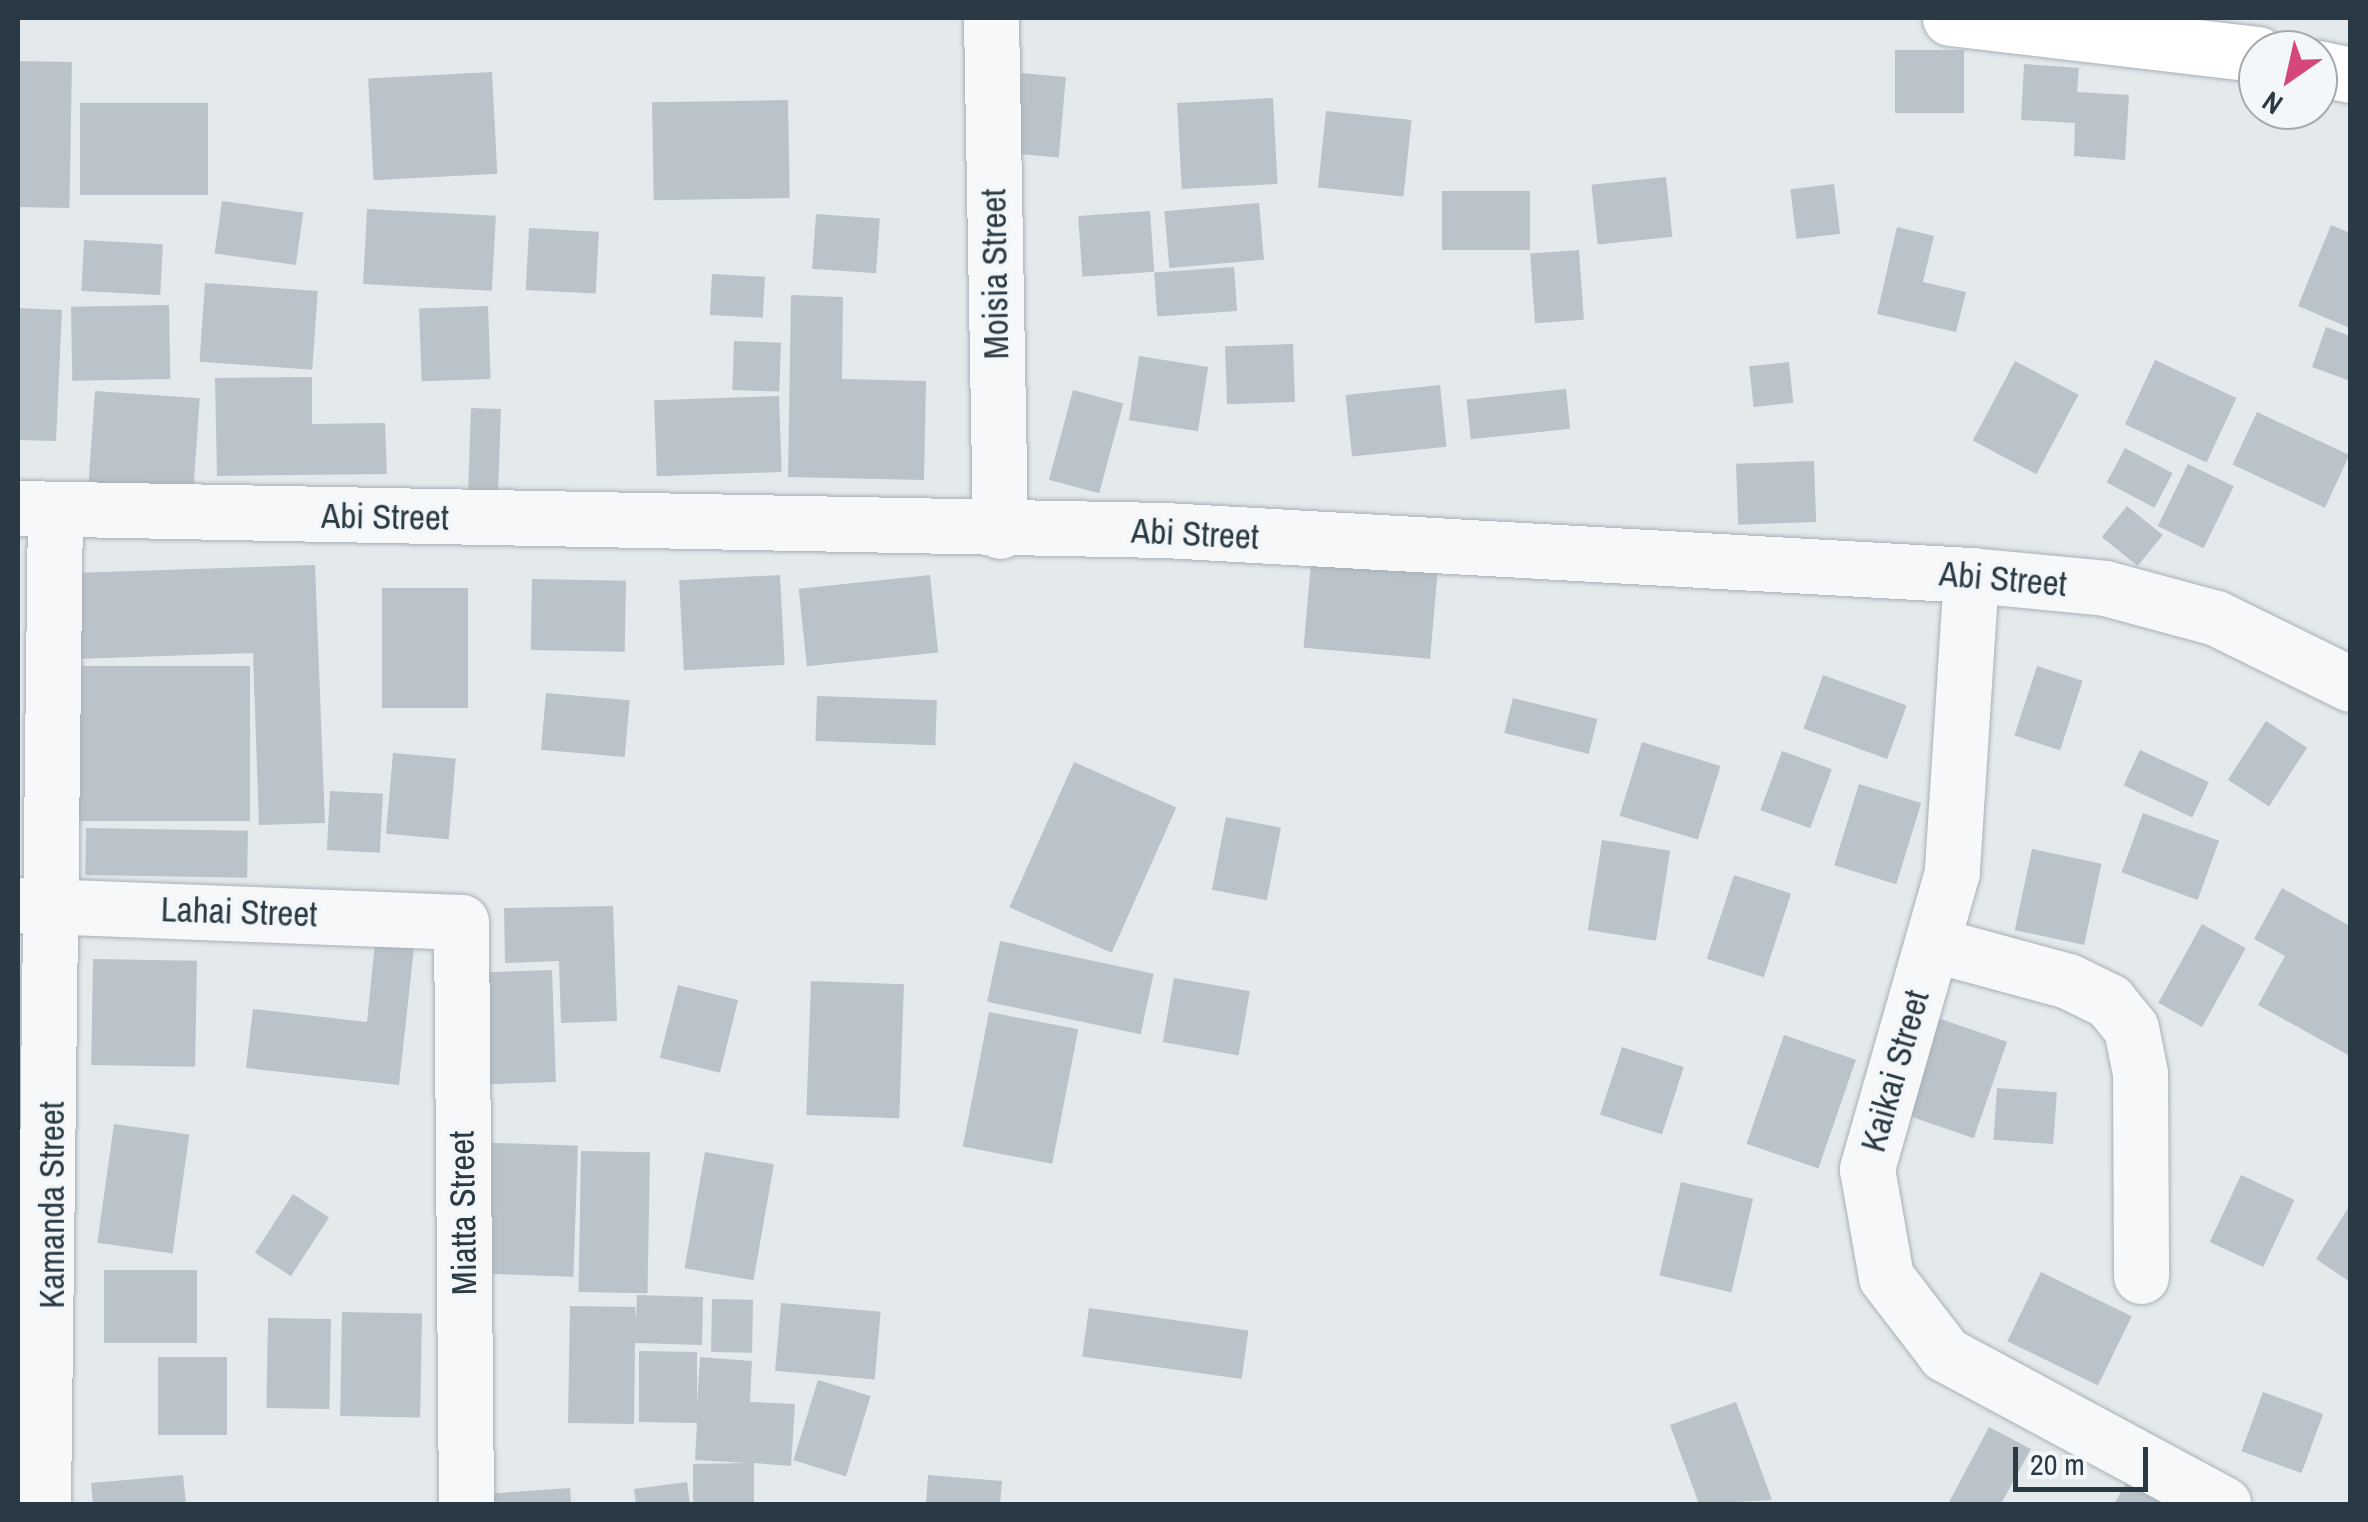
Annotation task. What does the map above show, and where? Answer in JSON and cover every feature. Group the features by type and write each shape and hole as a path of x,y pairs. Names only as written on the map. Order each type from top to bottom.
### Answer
{"main road":[{"path":"1950,18 2238,52"}],"street":[{"name":"Moisia Street","path":"990,18 1000,530"},
{"name":"Abi Street","path":"36,509 1000,530 1165,530 1526,556 1677,554 1971,575 2105,588 2216,618 2350,684"},
{"name":"Kamanda Street","path":"36,509 43,1504"},
{"name":"Kaikai Street","path":"1971,575 1952,872 1867,1169 1886,1277 1945,1354 2223,1504"},
{"name":"Lahai Street","path":"36,905 460,922"},
{"name":"Miatta Street","path":"460,922 466,1504"},
{"path":"1932,944 2068,981 2110,1001 2131,1028 2140,1072 2142,1276"}],"building":[{"path":"1895,50 1964,50 1964,113 1895,113"},
{"path":"18,61 72,62 69,208 18,207"},
{"path":"2024,64 2079,68 2077,92 2129,95 2125,160 2074,156 2075,123 2021,120"},
{"path":"492,72 497,174 374,180 368,78"},
{"path":"1021,73 1066,77 1059,158 1014,154"},
{"path":"1273,98 1278,184 1182,189 1177,103"},
{"path":"788,100 790,198 654,200 652,102"},
{"path":"80,103 208,103 208,195 80,195"},
{"path":"1326,111 1412,120 1403,197 1318,188"},
{"path":"1666,177 1672,237 1598,245 1591,185"},
{"path":"1834,184 1840,234 1796,239 1790,189"},
{"path":"1442,191 1530,191 1530,250 1442,250"},
{"path":"222,201 303,212 296,265 215,253"},
{"path":"1259,203 1264,260 1169,268 1164,211"},
{"path":"367,209 496,216 492,291 363,284"},
{"path":"1150,211 1154,272 1082,277 1078,216"},
{"path":"816,214 880,218 876,273 812,269"},
{"path":"2331,225 2350,233 2350,328 2298,306"},
{"path":"1897,227 1934,236 1923,282 1966,292 1956,332 1877,314"},
{"path":"529,228 599,232 596,294 526,290"},
{"path":"84,240 163,244 160,295 81,291"},
{"path":"1579,250 1584,320 1535,323 1530,253"},
{"path":"1234,267 1237,311 1157,316 1154,273"},
{"path":"712,274 765,277 763,318 710,315"},
{"path":"205,283 318,291 312,370 199,362"},
{"path":"791,295 843,297 842,379 926,381 924,480 788,477"},
{"path":"169,305 170,379 72,381 71,307"},
{"path":"488,306 491,379 422,381 419,308"},
{"path":"18,308 62,310 56,441 18,440"},
{"path":"2326,327 2350,336 2350,381 2312,367"},
{"path":"734,341 781,343 779,392 732,390"},
{"path":"1293,344 1295,402 1227,404 1225,346"},
{"path":"1139,356 1208,367 1198,431 1129,420"},
{"path":"2155,360 2237,398 2207,462 2125,424"},
{"path":"2015,361 2079,395 2036,474 1973,440"},
{"path":"1789,362 1793,403 1754,407 1749,366"},
{"path":"312,377 312,424 385,423 387,474 217,476 215,378"},
{"path":"1440,385 1446,447 1352,457 1346,395"},
{"path":"1566,389 1570,429 1471,439 1467,399"},
{"path":"1073,390 1123,403 1099,493 1049,480"},
{"path":"95,391 200,398 193,490 89,483"},
{"path":"779,396 782,472 657,476 654,400"},
{"path":"471,408 501,409 498,495 468,494"},
{"path":"2257,412 2349,455 2325,508 2232,465"},
{"path":"2125,448 2173,473 2154,508 2107,482"},
{"path":"1814,461 1816,522 1738,525 1736,464"},
{"path":"2188,464 2234,486 2204,548 2158,526"},
{"path":"2127,506 2163,535 2138,566 2102,537"},
{"path":"1312,551 1439,562 1430,659 1304,648"},
{"path":"315,565 325,823 259,825 253,653 76,659 73,573"},
{"path":"780,575 785,665 684,670 679,580"},
{"path":"930,575 938,653 807,666 799,589"},
{"path":"532,579 626,581 625,652 531,650"},
{"path":"382,588 468,588 468,708 382,708"},
{"path":"79,666 250,666 250,821 79,821"},
{"path":"2037,666 2083,681 2060,750 2014,735"},
{"path":"1823,675 1907,705 1887,759 1804,729"},
{"path":"546,693 630,700 625,757 541,750"},
{"path":"817,696 937,700 935,745 815,741"},
{"path":"1513,698 1597,719 1589,754 1504,733"},
{"path":"2266,721 2307,748 2269,806 2228,780"},
{"path":"1642,742 1720,766 1698,840 1619,816"},
{"path":"2140,750 2209,782 2192,817 2124,785"},
{"path":"1782,751 1832,769 1810,828 1760,810"},
{"path":"393,753 456,758 449,839 386,834"},
{"path":"1074,762 1176,808 1112,953 1009,907"},
{"path":"1859,784 1921,803 1896,884 1834,865"},
{"path":"330,791 383,794 380,853 327,850"},
{"path":"2143,813 2219,841 2198,900 2121,872"},
{"path":"1226,817 1281,828 1267,900 1212,890"},
{"path":"86,828 248,831 247,878 85,875"},
{"path":"1602,840 1670,851 1656,941 1588,930"},
{"path":"2032,849 2101,864 2084,945 2015,930"},
{"path":"1734,875 1791,894 1764,977 1707,959"},
{"path":"2282,888 2350,926 2350,1056 2258,1005 2285,956 2254,939"},
{"path":"613,906 617,1021 561,1023 559,961 505,963 504,908"},
{"path":"2202,924 2246,948 2202,1027 2158,1003"},
{"path":"376,933 415,938 399,1085 246,1068 253,1009 367,1022"},
{"path":"1000,941 1154,974 1141,1034 987,1002"},
{"path":"93,959 197,961 195,1067 91,1065"},
{"path":"552,970 556,1082 483,1084 479,973"},
{"path":"1174,978 1250,991 1239,1055 1163,1042"},
{"path":"811,981 904,984 899,1118 806,1115"},
{"path":"678,985 738,1000 720,1073 660,1058"},
{"path":"989,1012 1078,1029 1052,1164 963,1146"},
{"path":"1938,1018 2007,1042 1974,1138 1905,1114"},
{"path":"1784,1035 1856,1060 1818,1168 1747,1144"},
{"path":"1622,1047 1684,1067 1662,1135 1600,1115"},
{"path":"1997,1088 2057,1092 2053,1144 1993,1140"},
{"path":"114,1124 189,1135 173,1253 97,1243"},
{"path":"470,1142 578,1146 573,1277 465,1273"},
{"path":"581,1151 650,1152 648,1293 579,1292"},
{"path":"705,1152 774,1164 753,1280 685,1268"},
{"path":"2241,1175 2294,1200 2263,1267 2210,1242"},
{"path":"1681,1182 1753,1199 1732,1292 1659,1276"},
{"path":"293,1194 329,1217 291,1276 255,1253"},
{"path":"2350,1205 2350,1282 2316,1259"},
{"path":"104,1270 197,1270 197,1343 104,1343"},
{"path":"2041,1272 2132,1316 2098,1385 2007,1341"},
{"path":"637,1295 703,1297 702,1345 635,1343 634,1424 568,1423 570,1306 635,1307 636,1320"},
{"path":"712,1299 753,1300 752,1353 711,1352"},
{"path":"781,1303 881,1312 875,1379 775,1371"},
{"path":"1089,1308 1248,1330 1242,1379 1082,1357"},
{"path":"342,1312 422,1313 420,1417 340,1416"},
{"path":"268,1318 331,1319 329,1409 266,1408"},
{"path":"639,1351 697,1352 697,1404 700,1357 752,1361 750,1402 795,1404 791,1466 754,1463 754,1504 693,1504 693,1464 747,1463 695,1460 697,1423 639,1422"},
{"path":"158,1357 227,1357 227,1435 158,1435"},
{"path":"818,1380 871,1396 846,1476 793,1460"},
{"path":"2263,1392 2323,1414 2302,1473 2241,1451"},
{"path":"1736,1402 1772,1500 1699,1504 1670,1425"},
{"path":"1989,1427 2031,1449 2001,1504 1948,1504"},
{"path":"183,1475 186,1504 93,1504 91,1483"},
{"path":"928,1475 1002,1481 1000,1504 926,1504"},
{"path":"2129,1478 2176,1504 2114,1504"},
{"path":"687,1482 690,1504 636,1504 634,1489"},
{"path":"570,1488 571,1504 482,1504 481,1494"}]}
